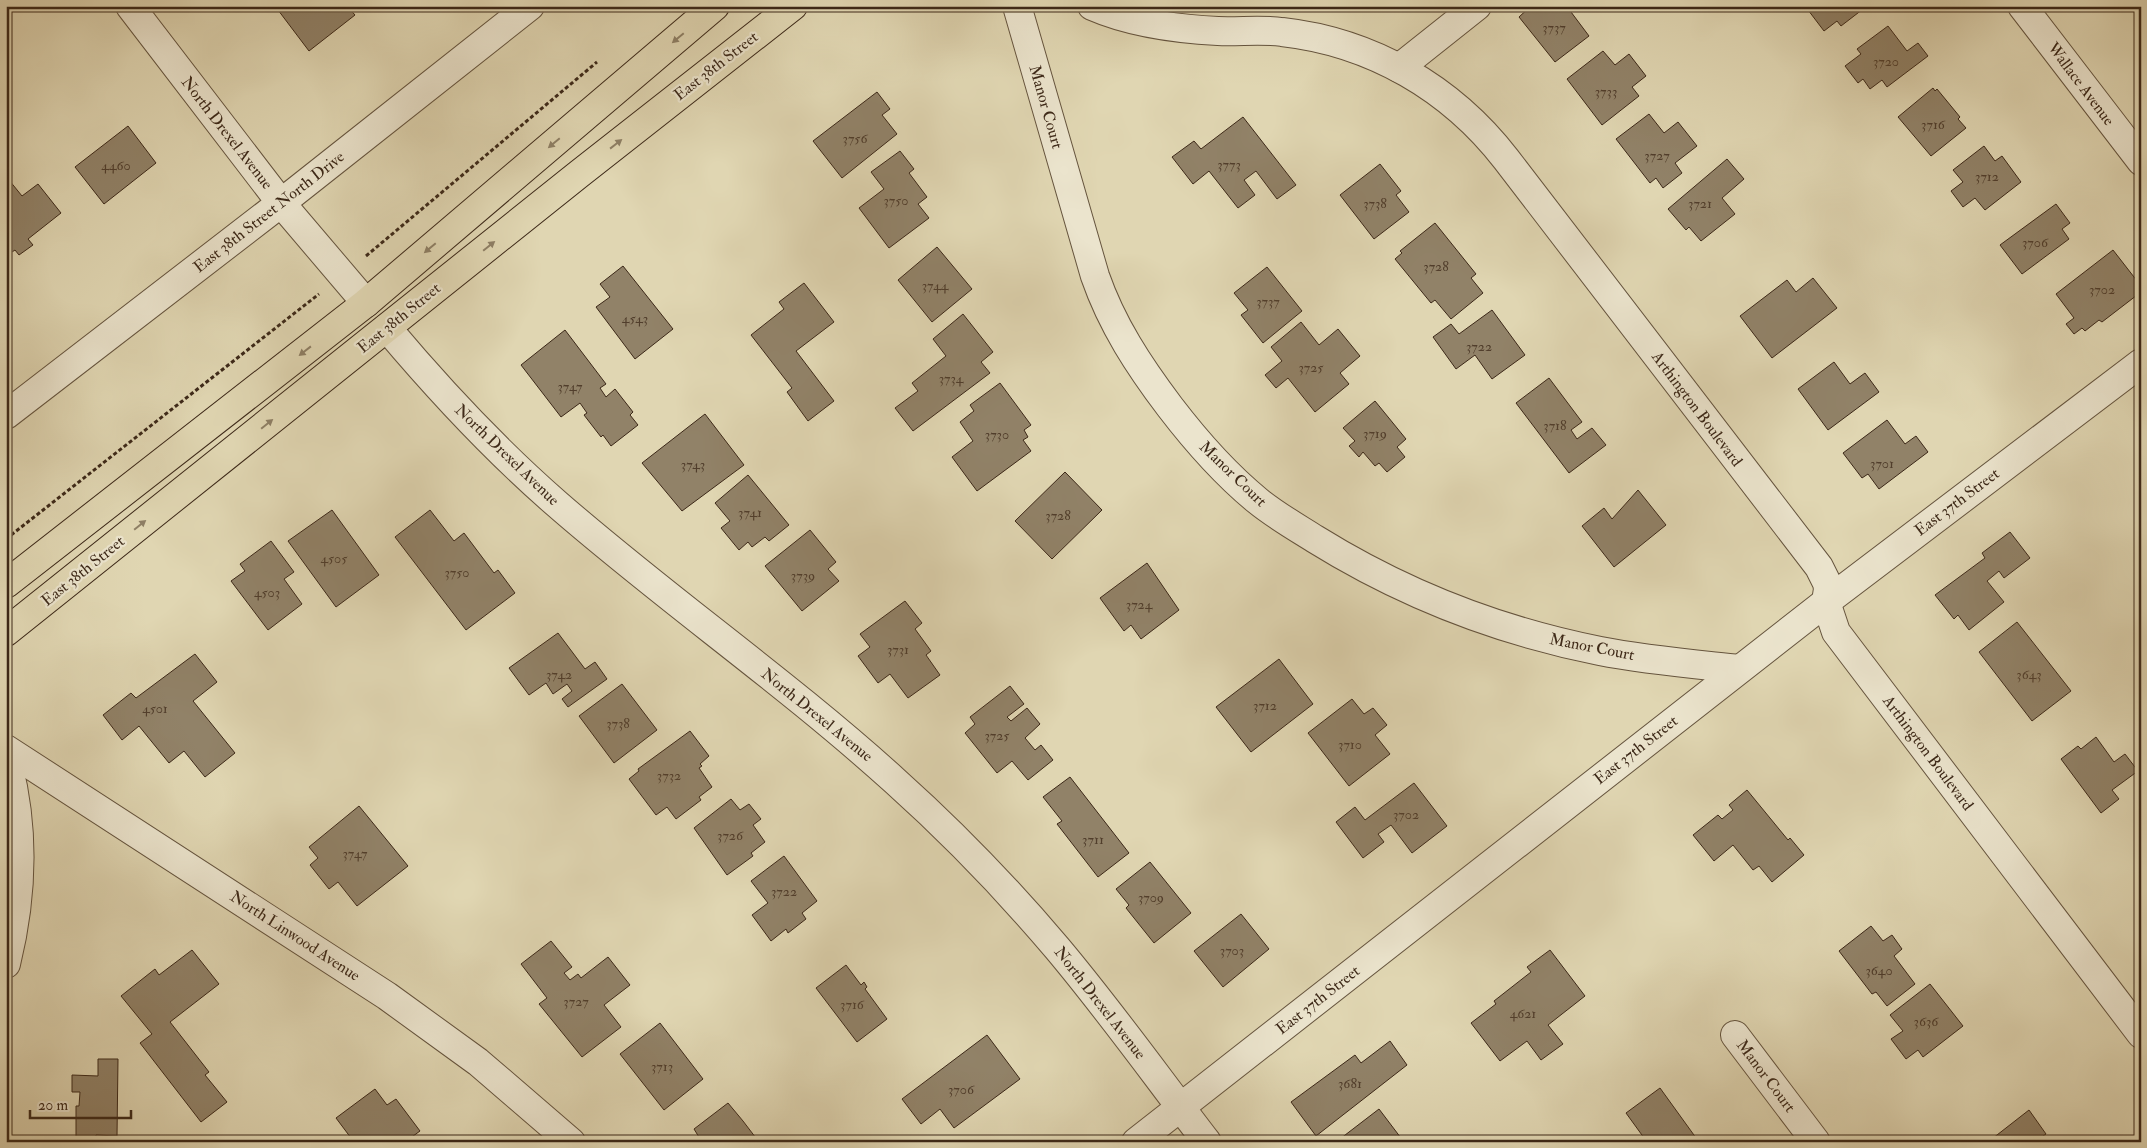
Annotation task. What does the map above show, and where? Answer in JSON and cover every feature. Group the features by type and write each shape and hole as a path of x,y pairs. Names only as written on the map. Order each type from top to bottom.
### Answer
{"main road":[{"name":"East 38th Street","path":"6,584 366,303 715,6"},
{"name":"East 38th Street","path":"6,632 586,168 793,6"}],"street":[{"name":"North Drexel Avenue","path":"130,6 281,203 366,303"},
{"name":"East 38th Street North Drive","path":"6,415 281,203 530,6"},
{"name":"Manor Court","path":"1017,6 1096,276 1111,318 1138,364 1179,419 1247,491 1278,515 1338,553 1408,590 1466,613 1525,632 1602,652 1739,669"},
{"name":"Arthington Boulevard","path":"1092,6 1113,14 1158,25 1190,30 1282,32 1309,36 1354,48 1399,68 1428,84 1457,106 1493,142 1818,567 1828,589 1826,602 1836,632 2141,1034"},
{"path":"1399,68 1477,6"},
{"name":"Wallace Avenue","path":"2022,6 2141,162"},
{"name":"North Drexel Avenue","path":"388,328 461,413 556,504 837,730 943,826 1002,886 1057,949 1207,1142"},
{"name":"East 37th Street","path":"1136,1142 1739,669 2141,363"},
{"name":"North Linwood Avenue","path":"6,749 387,996 485,1068 571,1142"},
{"path":"6,757 16,795 21,858 16,921 6,964"},
{"name":"Manor Court","path":"1735,1035 1816,1142"}],"building":[{"path":"275,6 347,6 355,15 309,51"},
{"path":"1531,6 1578,6 1571,12 1589,36 1555,62 1519,17"},
{"path":"1805,6 1867,6 1841,26 1837,21 1824,31"},
{"path":"1888,26 1907,51 1918,43 1928,56 1887,87 1882,80 1870,89 1863,79 1858,83 1845,66 1861,54 1857,49"},
{"path":"1603,51 1615,65 1629,54 1646,76 1632,87 1639,96 1602,125 1567,79"},
{"path":"1933,88 1935,91 1937,89 1960,117 1958,119 1966,128 1931,156 1898,117"},
{"path":"877,92 890,109 882,115 897,134 842,178 813,141"},
{"path":"1649,114 1664,133 1678,122 1697,146 1675,163 1682,173 1663,188 1656,178 1650,183 1616,139"},
{"path":"1243,117 1296,185 1277,199 1256,171 1244,180 1255,195 1238,208 1209,171 1193,184 1172,157 1194,141 1201,149"},
{"path":"128,126 156,163 104,204 75,167"},
{"path":"1984,146 1995,161 2002,156 2021,182 1985,210 1975,198 1963,207 1951,191 1963,182 1953,170"},
{"path":"900,151 914,169 909,173 927,197 918,204 929,218 889,248 859,208 884,189 871,172"},
{"path":"1727,159 1744,179 1722,198 1735,214 1701,241 1689,227 1686,230 1668,209"},
{"path":"1380,164 1401,191 1396,195 1409,212 1374,239 1340,195"},
{"path":"9,180 22,196 38,184 61,213 28,239 33,245 19,255 15,250 6,256 6,182"},
{"path":"2056,204 2070,223 2062,229 2069,239 2022,274 2000,245"},
{"path":"1435,223 1476,274 1471,278 1483,293 1451,319 1435,300 1431,303 1395,259 1402,253 1400,251"},
{"path":"937,247 972,289 932,322 898,280"},
{"path":"2113,250 2141,286 2141,292 2102,322 2099,320 2085,331 2082,328 2074,334 2066,324 2074,318 2056,294"},
{"path":"623,266 673,329 635,359 596,307 610,297 600,284"},
{"path":"1267,267 1302,311 1263,343 1241,315 1248,310 1234,293"},
{"path":"1813,278 1837,308 1772,358 1740,316 1787,280 1796,292"},
{"path":"804,283 834,322 796,351 834,401 808,421 787,392 792,388 751,335 784,309 779,302"},
{"path":"1492,310 1525,355 1492,379 1475,355 1456,369 1433,337 1451,324 1459,334"},
{"path":"963,314 993,352 981,362 990,373 913,431 895,408 918,391 912,383 946,356 933,339"},
{"path":"1301,322 1319,345 1338,329 1360,356 1340,373 1349,384 1315,412 1288,378 1276,388 1265,375 1282,361 1271,347"},
{"path":"565,330 606,384 600,388 606,397 615,389 633,412 630,415 638,425 611,446 603,435 601,437 584,415 587,413 580,403 561,417 521,365"},
{"path":"1834,362 1850,384 1865,373 1879,392 1828,430 1798,389"},
{"path":"1549,378 1582,422 1571,430 1577,439 1592,428 1606,445 1569,473 1516,403"},
{"path":"1000,383 1031,425 1024,430 1028,437 1023,440 1031,451 977,491 952,457 973,441 960,422 974,411 970,405"},
{"path":"1375,401 1406,439 1397,447 1405,457 1387,472 1379,463 1375,466 1363,452 1359,457 1349,446 1355,441 1343,428"},
{"path":"705,414 744,465 682,511 642,463"},
{"path":"1887,420 1905,444 1916,436 1928,452 1879,489 1868,474 1862,478 1843,453"},
{"path":"1065,472 1102,510 1052,559 1015,521"},
{"path":"748,475 789,525 769,541 765,537 752,547 748,542 739,550 721,528 730,521 715,503"},
{"path":"1638,490 1666,525 1614,567 1582,526 1604,508 1612,519"},
{"path":"332,510 379,575 336,607 288,541"},
{"path":"430,510 454,541 464,533 494,573 498,570 515,593 466,630 395,537"},
{"path":"810,530 836,562 828,569 839,581 802,611 765,566"},
{"path":"2010,532 2030,558 2004,578 1999,571 1987,581 2004,602 1969,630 1958,615 1954,619 1935,595 1985,558 1982,553"},
{"path":"271,541 294,572 284,579 302,604 268,630 231,581 245,571 240,564"},
{"path":"1147,563 1179,610 1141,639 1131,625 1124,631 1100,598"},
{"path":"905,601 922,623 915,629 931,651 926,655 940,675 908,698 890,674 878,683 858,656 870,647 860,634"},
{"path":"2017,622 2071,691 2032,721 1979,652"},
{"path":"558,633 585,669 595,662 607,679 568,707 562,699 572,691 567,684 553,694 546,683 529,695 509,668"},
{"path":"195,654 217,682 193,701 235,753 205,777 184,751 169,763 139,726 122,740 103,715 131,693 136,698"},
{"path":"1279,659 1313,704 1251,752 1216,707"},
{"path":"622,684 657,730 614,763 579,716"},
{"path":"1010,686 1024,704 1007,717 1011,721 1027,708 1040,724 1025,738 1035,750 1041,745 1053,760 1028,780 1012,761 997,773 965,733 975,724 970,717"},
{"path":"1352,699 1364,714 1373,708 1387,725 1375,735 1390,754 1349,786 1308,733"},
{"path":"690,731 709,756 700,764 702,766 699,768 712,787 699,797 701,800 676,819 667,807 656,815 629,779 639,771 638,769"},
{"path":"2096,737 2114,762 2125,754 2138,771 2112,790 2119,799 2101,813 2061,759 2078,746 2081,749"},
{"path":"1070,777 1129,853 1098,877 1057,824 1062,821 1043,797"},
{"path":"1414,783 1447,826 1412,853 1391,825 1378,834 1384,842 1363,858 1336,822 1355,807 1365,820"},
{"path":"1747,790 1788,840 1790,838 1804,855 1772,882 1759,866 1753,870 1733,845 1714,861 1693,835 1718,815 1722,819 1733,810 1729,805"},
{"path":"731,799 740,810 749,804 761,819 753,825 765,842 751,853 753,856 727,875 694,828"},
{"path":"359,806 408,866 357,906 338,882 329,889 310,865 318,858 309,847"},
{"path":"784,856 817,901 802,913 806,919 788,933 786,929 771,941 752,915 768,903 751,881"},
{"path":"1150,862 1191,913 1154,943 1126,908 1129,905 1116,889"},
{"path":"1241,914 1269,949 1223,987 1194,951"},
{"path":"1871,926 1883,941 1892,935 1902,949 1894,956 1915,984 1887,1006 1876,992 1872,994 1839,951"},
{"path":"551,941 572,967 564,973 570,980 578,974 581,978 608,957 630,985 604,1005 621,1027 582,1057 539,1004 547,998 521,964"},
{"path":"192,950 219,984 170,1022 209,1072 205,1075 227,1102 201,1122 140,1043 152,1034 121,996 155,969 159,975"},
{"path":"1550,950 1585,996 1548,1025 1563,1044 1541,1060 1527,1041 1500,1061 1471,1023 1496,1004 1494,1001 1531,972 1527,967"},
{"path":"846,965 861,985 864,982 867,987 865,989 887,1019 857,1042 816,988"},
{"path":"1930,984 1963,1026 1923,1057 1918,1050 1906,1059 1891,1039 1903,1031 1890,1015"},
{"path":"660,1023 703,1079 664,1110 620,1054"},
{"path":"987,1035 1020,1079 954,1128 940,1109 921,1124 902,1099"},
{"path":"1390,1041 1407,1065 1316,1136 1291,1102 1355,1055 1361,1063"},
{"path":"98,1059 118,1059 117,1136 96,1135 96,1142 76,1142 76,1106 79,1106 80,1092 72,1092 72,1075 98,1076"},
{"path":"1660,1088 1699,1142 1647,1142 1626,1113"},
{"path":"375,1089 387,1105 396,1099 420,1131 405,1142 354,1142 336,1118"},
{"path":"728,1103 759,1142 702,1142 694,1129"},
{"path":"1379,1109 1404,1142 1336,1142"},
{"path":"2029,1110 2046,1134 2043,1136 2047,1142 1988,1142"}]}
